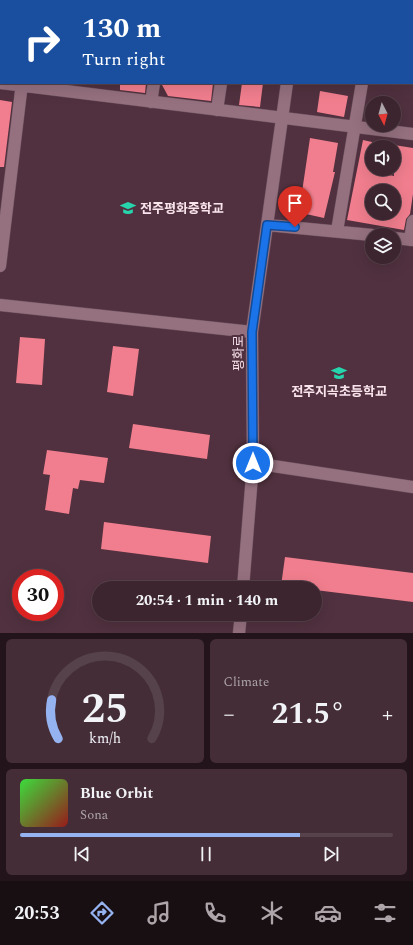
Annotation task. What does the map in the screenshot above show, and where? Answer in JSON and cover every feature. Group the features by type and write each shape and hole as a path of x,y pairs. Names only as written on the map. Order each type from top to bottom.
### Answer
{"street":[{"path":"0,266 22,84 151,102 413,134"},
{"path":"151,102 154,84"},
{"path":"217,110 221,84"},
{"name":"평화로","path":"244,581 253,463 252,332 287,84"},
{"path":"337,231 362,84"},
{"path":"401,239 411,240 413,221"},
{"path":"267,225 365,234"},
{"path":"0,305 252,332"},
{"path":"253,463 413,487"},
{"path":"240,633 241,621"}],"building":[{"path":"120,84 146,84 145,93 120,90"},
{"path":"162,84 213,84 211,101 168,96"},
{"path":"242,84 263,84 260,107 239,105"},
{"path":"320,91 348,96 344,117 317,112"},
{"path":"0,100 12,102 4,167 0,167"},
{"path":"310,138 338,143 333,172 335,172 324,218 297,212 300,192 302,192"},
{"path":"363,140 365,140 365,176 401,176 401,146 413,148 413,194 410,214 406,219 404,230 401,229 401,228 393,228 347,220"},
{"path":"20,337 45,339 42,385 16,383"},
{"path":"113,346 139,349 133,396 107,392"},
{"path":"133,424 210,435 207,459 129,448"},
{"path":"47,450 108,458 104,483 80,480 78,489 73,488 69,514 45,510 50,475 43,474"},
{"path":"104,522 211,536 208,563 101,549"},
{"path":"285,557 413,573 413,602 322,591 322,581 282,581"}],"place":[{"name":"전주평화중학교","path":"128,208"},
{"name":"전주지곡초등학교","path":"339,373"}],"route":[{"path":"253,463 252,332 267,225 295,227"}]}
